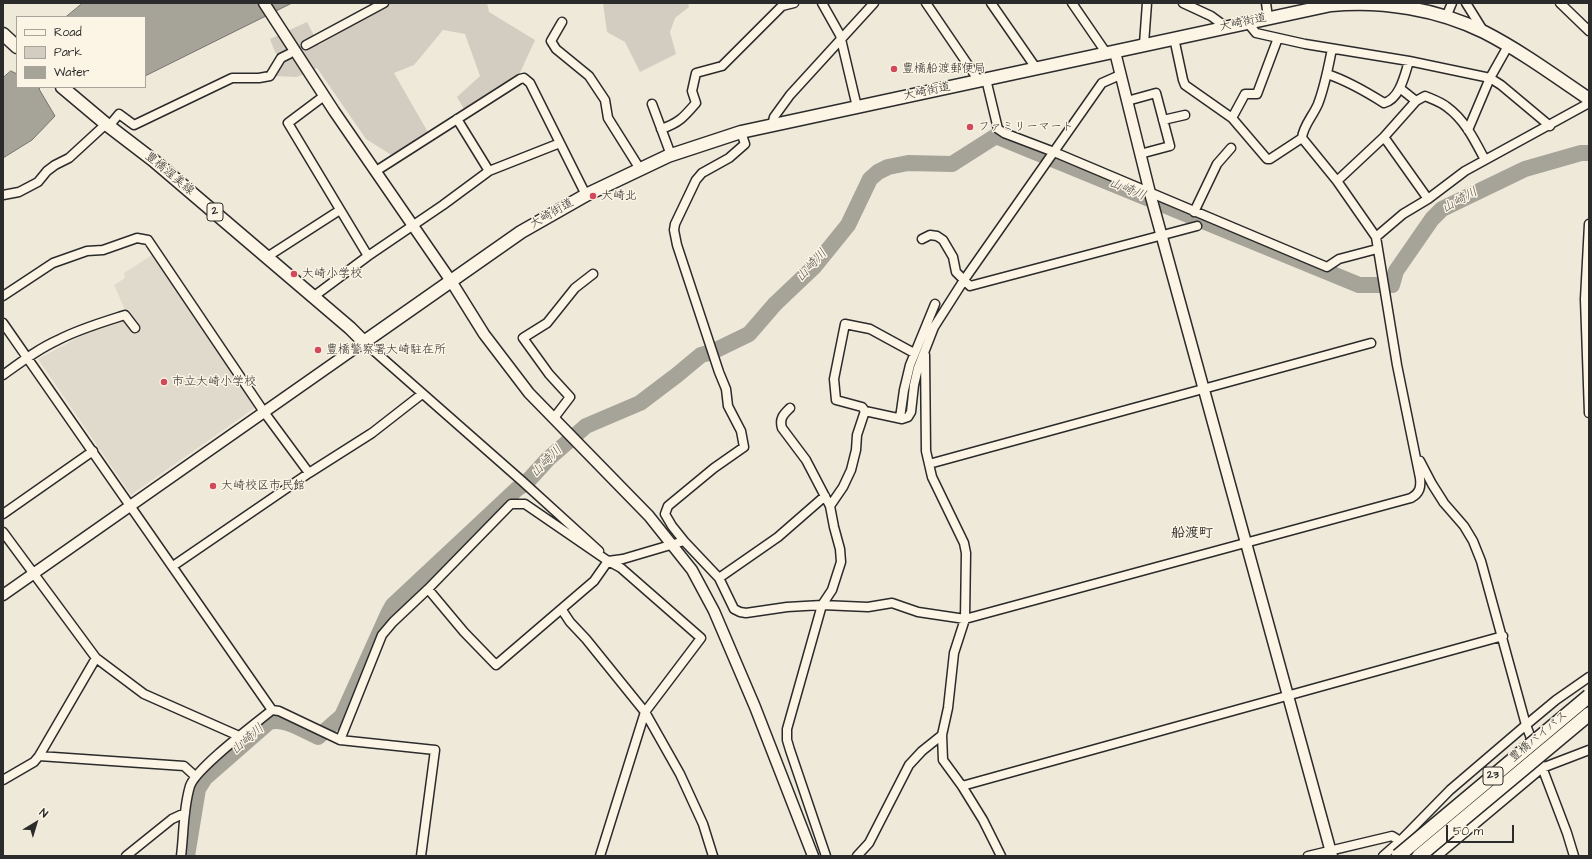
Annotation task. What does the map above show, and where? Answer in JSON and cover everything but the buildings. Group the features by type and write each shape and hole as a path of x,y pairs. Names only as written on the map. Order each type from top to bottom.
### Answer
{"highway":[{"name":"豊橋バイパス","path":"1398,856 1589,696"},
{"name":"豊橋バイパス","path":"1419,856 1589,714"}],"main road":[{"name":"大崎街道","path":"364,342 521,232 586,195 671,155 742,132 1331,4 1393,4 1446,17 1484,32 1589,99"},
{"path":"3,34 16,48"},
{"path":"3,44 16,49"},
{"name":"豊橋渥美線","path":"63,88 107,125 153,160 350,328 364,342"}],"street":[{"path":"264,3 324,96 451,281 484,334 513,373 529,392 649,516 692,570 714,611 755,707 813,856"},
{"path":"306,45 384,3"},
{"path":"661,129 674,125 685,116 696,103 692,91 696,73 722,66 782,6 794,3"},
{"path":"822,3 840,34 857,108"},
{"path":"772,126 774,117 790,95 874,3"},
{"path":"926,3 982,80 998,129 1004,133 1051,156 1152,199 1194,212 1328,267 1339,260 1378,248"},
{"path":"991,3 1036,68"},
{"path":"1072,3 1111,53 1120,75 1203,388 1331,853"},
{"path":"1144,44 1147,3"},
{"path":"1183,3 1211,16 1226,27"},
{"path":"1266,3 1268,17"},
{"path":"1446,17 1452,3"},
{"path":"1466,3 1484,32"},
{"path":"1560,3 1589,31"},
{"path":"562,22 552,41 556,49 589,76 605,100 608,118 640,169"},
{"path":"1247,22 1256,33 1332,49 1472,73 1490,78 1501,85 1550,126"},
{"path":"1174,38 1185,85 1232,118 1267,159 1270,159 1302,138 1303,132 1324,89 1332,49"},
{"path":"1232,118 1245,94 1257,94 1278,38"},
{"path":"1468,130 1490,78 1508,46"},
{"path":"3,196 19,192 38,182 46,171 69,158 119,114 134,125 232,78 259,78 270,76 281,58 289,54"},
{"path":"1327,74 1357,86 1384,103 1388,102 1401,89 1409,61"},
{"path":"914,353 870,329 845,324 834,379 836,400 862,408 865,411 900,418 908,417 911,412 918,368 934,327 964,280 1102,83 1120,75"},
{"path":"376,171 520,79 524,78 530,83 586,195"},
{"path":"1401,89 1416,101"},
{"path":"1127,101 1156,93 1170,146 1140,154"},
{"path":"324,96 288,123 368,256"},
{"path":"1337,181 1384,137 1416,101 1425,96 1446,106 1459,117 1468,130 1484,160"},
{"path":"1376,237 1403,214 1428,199 1465,171 1550,126 1589,103"},
{"path":"652,104 671,155"},
{"path":"1163,120 1185,115"},
{"path":"457,119 489,171"},
{"path":"742,132 745,144 730,158 702,173 690,193 675,224 674,230 677,245 712,351 726,388 728,406 741,431 744,447 714,468 668,506 666,514 672,526 684,541 719,578 734,609 740,612 746,613 787,607 822,605 868,607 892,603 918,612 965,619 1411,498 1417,495 1421,487 1382,282 1376,237 1337,181 1302,138"},
{"path":"1384,137 1428,199"},
{"path":"313,297 368,256 443,205 489,171 560,143"},
{"path":"1194,212 1217,164 1231,148"},
{"path":"267,257 340,210"},
{"path":"1589,224 1585,299 1589,413"},
{"path":"922,239 930,235 937,236 943,240 953,257 956,272 970,286 1197,226"},
{"path":"3,296 53,263 87,251 103,250 137,238 148,240 264,412 309,473"},
{"path":"554,418 570,397 549,374 523,338 547,323 575,288 593,274"},
{"path":"900,418 904,390 914,353 935,304"},
{"path":"3,375 27,357 58,339 125,315 135,328"},
{"path":"3,323 272,710"},
{"path":"3,596 364,342 592,544 608,561"},
{"path":"929,464 1371,343"},
{"path":"924,352 926,452 932,477 965,548 965,619 954,653 948,708 942,735 943,760 962,786 983,820 1001,856"},
{"path":"173,566 309,473 372,433 422,394"},
{"path":"790,408 782,417 782,428 806,460 830,506 840,549 841,562 832,590 822,605 787,729 787,740 826,856"},
{"path":"830,506 851,470 856,450 857,435 865,411"},
{"path":"3,514 93,451"},
{"path":"1414,451 1444,503 1464,526 1481,561 1526,725 1567,833 1574,856"},
{"path":"719,578 778,537 825,496"},
{"path":"340,740 382,634 511,504 525,504 608,561 621,568 701,638 645,712 600,856"},
{"path":"3,532 96,658 144,694 239,736"},
{"path":"428,589 464,632 496,665 594,581 608,561 623,559 684,541"},
{"path":"562,610 570,622 586,638 645,712 680,774 690,795 703,824 713,856"},
{"path":"962,786 1502,636"},
{"path":"3,780 34,762 39,756 96,658"},
{"path":"1383,856 1400,841 1450,790 1556,700 1589,677"},
{"path":"181,856 185,813 190,786 195,776 239,736 272,710 280,711 340,740 435,750 421,856"},
{"path":"857,856 869,843 909,765 922,751 942,735"},
{"path":"1437,856 1542,768 1589,750"},
{"path":"39,756 184,766 195,776"},
{"path":"126,856 172,819 185,813"},
{"path":"1308,856 1331,853 1392,836 1400,841"}],"shaded area":[{"path":"152,255 256,407 131,495 38,359 126,312 114,285 125,278 124,273"}],"green space":[{"path":"391,3 487,3 489,12 535,40 519,75 464,109 457,97 480,76 465,34 443,30 414,65 394,73 429,134 393,156 366,139 317,68 297,77 275,76 283,61 275,52 270,39 307,22 319,45"},
{"path":"603,3 688,3 689,7 675,18 670,32 676,54 640,72 625,42 607,32"}],"water":[{"path":"83,3 292,3 146,76 146,16 67,16"},
{"path":"11,71 16,74 16,88 40,88 39,89 55,116 32,140 3,158 3,78"}],"waterway":[{"name":"山崎川","path":"187,856 198,789 205,778 269,722 281,721 288,723 318,737 342,716 393,605 517,489 527,482 548,459 586,426 640,403 701,355 712,352 749,334 775,304 814,267 848,225 870,179 878,172 888,167 908,163 952,164 996,136 1359,285 1392,285 1396,271 1432,219 1442,209 1525,169 1581,153 1589,153"}],"place":[{"name":"豊橋船渡郵便局","path":"894,69"},
{"name":"ファミリーマート","path":"970,127"},
{"name":"大崎北","path":"593,196"},
{"name":"大崎小学校","path":"294,274"},
{"name":"豊橋警察署大崎駐在所","path":"318,350"},
{"name":"市立大崎小学校","path":"164,382"},
{"name":"大崎校区市民館","path":"213,486"}],"district":[{"name":"船渡町","path":"1192,534"}]}
